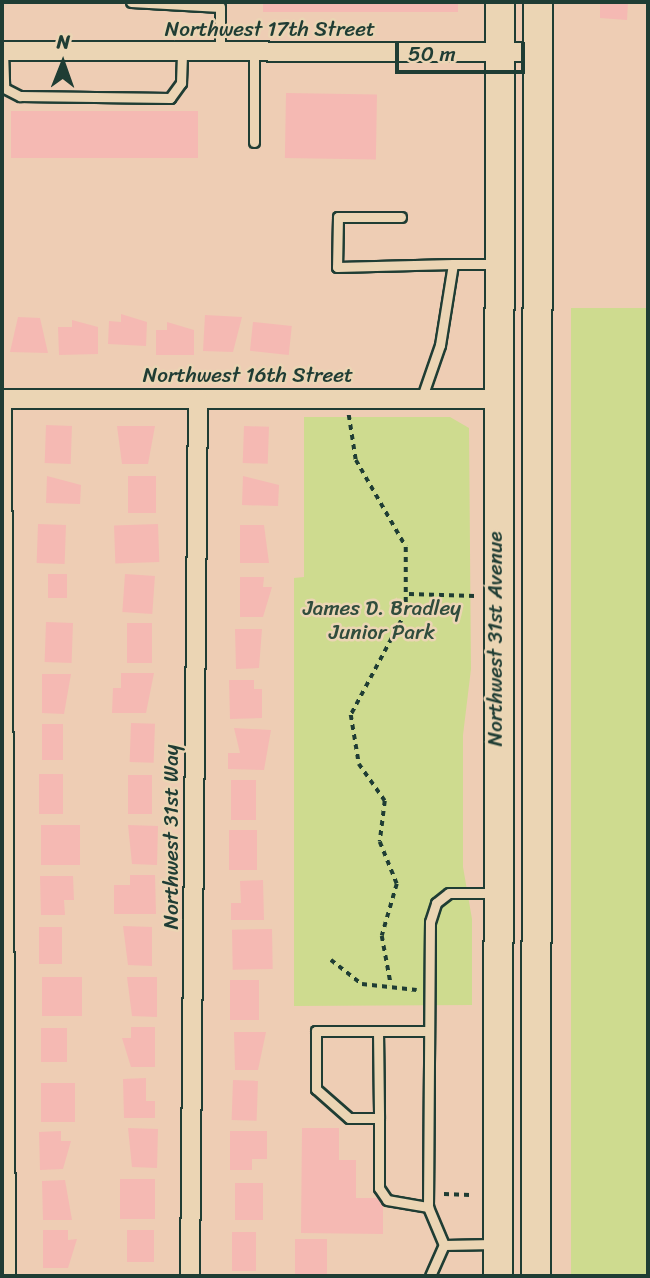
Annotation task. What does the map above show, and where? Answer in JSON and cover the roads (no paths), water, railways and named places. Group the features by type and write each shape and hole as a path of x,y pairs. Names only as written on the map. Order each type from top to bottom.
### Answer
{"main road":[{"name":"Northwest 31st Avenue","path":"498,1276 495,399 500,2"},
{"name":"Northwest 31st Avenue","path":"536,1276 533,445 538,2"},
{"path":"495,399 524,421 533,445"}],"street":[{"name":"Northwest 17th Street","path":"3,51 537,52"},
{"name":"Northwest 16th Street","path":"2,399 495,399"},
{"path":"2,399 6,1276"},
{"name":"Northwest 31st Way","path":"190,1276 198,399"}],"lane":[{"path":"131,2 220,7 220,52"},
{"path":"3,51 4,88 20,96 170,97 181,83 181,51"},
{"path":"254,52 254,142"},
{"path":"401,217 338,217 337,267 496,264"},
{"path":"422,397 440,345 453,264"},
{"path":"430,1276 444,1245 428,1207 429,1031 436,903 449,893 496,893"},
{"path":"379,1118 349,1118 316,1089 316,1031 429,1031"},
{"path":"378,1031 379,1188 387,1200 428,1207"},
{"path":"444,1245 498,1244"}],"park label":[{"name":"James D. Bradley Junior Park","path":"382,620"}]}
